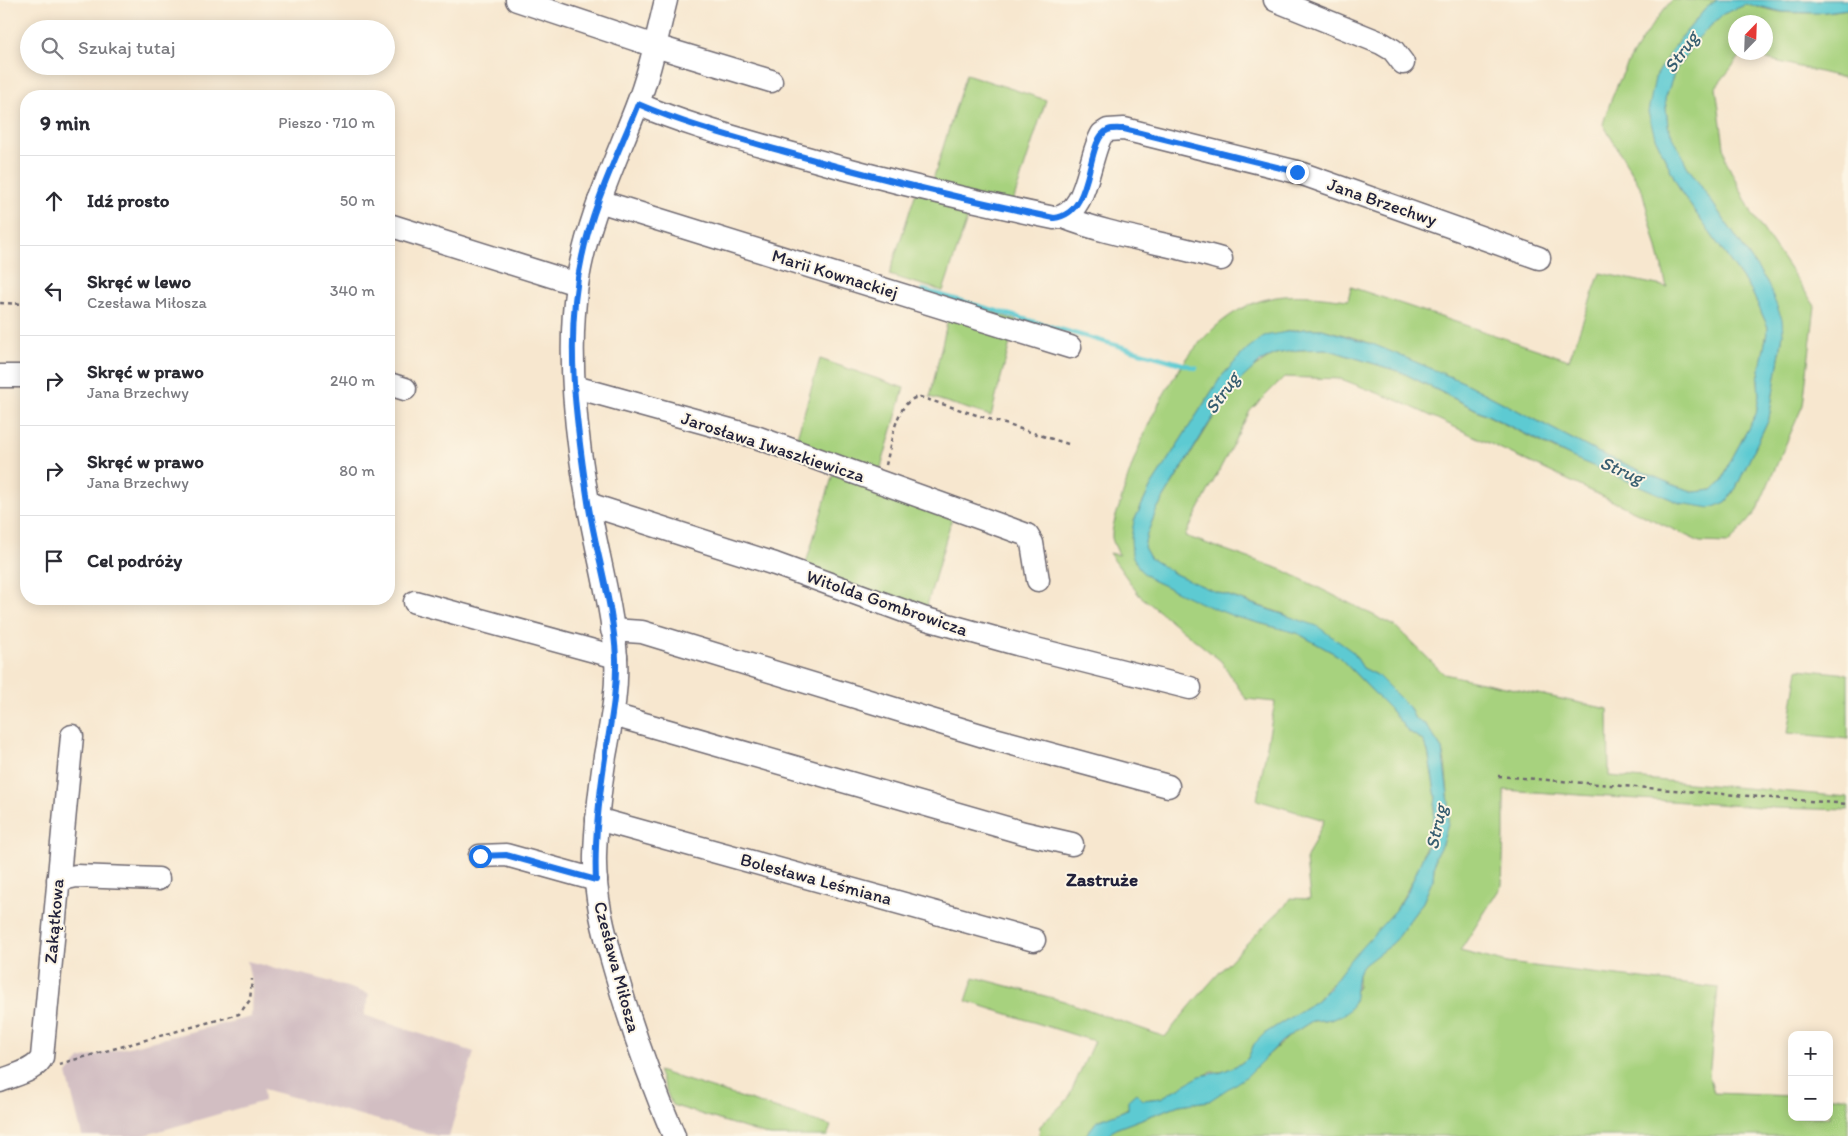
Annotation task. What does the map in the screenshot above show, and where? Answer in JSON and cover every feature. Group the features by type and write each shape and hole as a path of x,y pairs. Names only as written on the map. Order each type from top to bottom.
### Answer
{"street":[{"path":"517,0 655,46 771,81"},
{"name":"Czesława Miłosza","path":"666,0 638,104 599,201 582,256 573,316 575,387 588,504 616,657 613,715 597,818 596,880 602,919 627,1012 652,1085 674,1136"},
{"path":"1275,0 1381,43 1393,50 1403,63"},
{"path":"638,104 717,132 911,186 1054,218 1064,217 1087,226 1179,246 1221,259"},
{"name":"Jana Brzechwy","path":"1064,217 1071,213 1081,196 1102,134 1108,130 1124,129 1306,175 1539,258"},
{"name":"Marii Kownackiej","path":"599,201 1070,347"},
{"path":"395,226 577,284"},
{"path":"0,376 20,376"},
{"name":"Jarosława Iwaszkiewicza","path":"575,387 756,438 970,513 1027,535 1032,543 1038,580"},
{"name":"Witolda Gombrowicza","path":"588,504 775,564 923,618 1020,645 1190,688"},
{"path":"415,602 616,657"},
{"path":"612,630 642,632 987,737 1168,786"},
{"path":"613,715 1015,830 1072,844"},
{"name":"Zakątkowa","path":"48,1064 44,1041 72,736"},
{"name":"Bolesława Leśmiana","path":"597,818 1034,940"},
{"path":"480,856 506,855 596,880"},
{"path":"58,880 76,876 158,879"},
{"path":"0,1081 48,1064"}],"path":[{"path":"0,303 20,304"},
{"path":"881,483 902,408 913,397 920,397 1068,444"},
{"path":"1498,776 1848,804"},
{"path":"48,1064 239,1014 250,1000 252,979"}],"shaded area":[{"path":"247,961 318,978 369,994 364,1015 474,1052 449,1136 438,1136 263,1089 264,1101 142,1136 82,1136 67,1074 80,1059 251,1017 252,986"}],"green space":[{"path":"1672,0 1717,0 1706,8 1675,45 1655,78 1655,137 1681,192 1752,292 1768,327 1758,380 1759,396 1756,414 1722,481 1712,490 1695,492 1676,486 1595,451 1463,382 1359,339 1322,329 1304,329 1285,332 1247,349 1221,377 1151,486 1134,521 1152,580 1236,617 1297,633 1337,655 1390,709 1407,730 1423,741 1428,751 1436,797 1433,823 1419,869 1396,910 1316,1001 1264,1034 1254,1044 1248,1058 1222,1072 1211,1072 1161,1098 1143,1100 1113,1116 1097,1121 1085,1136 1039,1136 1040,1126 1068,1099 1094,1041 966,1001 974,977 1064,1001 1165,1037 1222,969 1285,906 1290,898 1310,899 1306,860 1324,820 1257,800 1275,702 1246,699 1221,661 1139,595 1109,553 1119,555 1112,538 1113,528 1140,444 1167,388 1184,362 1203,339 1224,320 1247,306 1272,298 1297,296 1348,300 1351,287 1569,360 1600,273 1667,287 1642,190 1603,124 1615,90 1631,58 1650,28"},
{"path":"1745,5 1788,13 1848,9 1848,79 1771,60 1773,60 1773,15 1728,15 1728,60 1737,60 1716,87 1726,161 1753,215 1815,306 1803,405 1756,512 1729,543 1700,542 1401,402 1341,379 1284,377 1250,411 1185,536 1283,570 1395,626 1444,674 1608,709 1609,776 1848,797 1848,810 1775,808 1504,790 1502,885 1460,951 1508,963 1718,988 1709,1076 1714,1093 1788,1096 1788,1121 1833,1121 1833,1097 1848,1097 1848,1136 1107,1136 1115,1129 1179,1105 1209,1101 1259,1063 1293,1033 1312,1021 1333,1019 1358,987 1358,973 1364,964 1393,943 1423,902 1433,879 1435,857 1442,844 1448,824 1449,803 1442,749 1426,725 1415,719 1409,707 1377,675 1363,668 1353,652 1284,614 1211,590 1175,574 1150,558 1144,547 1157,509 1231,389 1246,373 1275,354 1298,350 1326,349 1401,372 1554,449 1680,503 1726,502 1736,488 1769,418 1783,334 1767,282 1687,166 1668,126 1665,99 1675,71 1698,38 1723,14"},
{"path":"966,74 1046,100 1012,205 931,186"},
{"path":"916,192 972,205 943,291 889,275"},
{"path":"952,301 1016,320 991,416 930,397"},
{"path":"820,359 904,388 878,478 794,447"},
{"path":"833,474 953,514 924,616 803,573"},
{"path":"1798,669 1848,674 1848,739 1788,733"},
{"path":"658,1071 831,1126 827,1136 770,1136 672,1105"}],"water":[{"name":"Strug","path":"1717,0 1848,0 1848,9 1817,13 1783,12 1745,5 1723,14 1698,38 1675,71 1665,99 1668,126 1687,166 1767,282 1782,319 1783,334 1769,418 1736,488 1726,502 1711,508 1680,503 1574,458 1401,372 1326,349 1298,350 1275,354 1260,362 1231,389 1157,509 1144,547 1150,558 1175,574 1211,590 1317,626 1353,652 1363,668 1377,675 1409,707 1415,719 1426,725 1442,749 1449,803 1448,824 1442,844 1435,857 1433,879 1423,902 1393,943 1364,965 1358,973 1354,1003 1346,1013 1333,1019 1312,1021 1293,1033 1281,1042 1247,1076 1209,1101 1179,1105 1115,1129 1107,1136 1085,1136 1097,1121 1128,1109 1128,1100 1136,1093 1143,1100 1161,1098 1200,1076 1222,1072 1240,1064 1248,1058 1254,1044 1264,1034 1316,1001 1327,991 1350,960 1396,910 1408,891 1427,847 1433,823 1436,797 1428,751 1423,741 1407,730 1390,709 1337,655 1297,633 1236,617 1203,604 1152,580 1140,570 1132,555 1131,538 1134,521 1151,486 1221,377 1247,349 1264,336 1304,329 1322,329 1375,345 1463,382 1595,451 1676,486 1695,492 1712,490 1722,481 1756,414 1759,396 1758,380 1768,327 1752,292 1681,192 1655,137 1648,112 1655,78 1675,45 1706,8"}],"waterway":[{"path":"923,290 1196,368"}],"district":[{"name":"Zastruże","path":"1102,879"}],"route":[{"path":"480,856 506,855 596,880 597,818 613,715 616,657 610,613 588,504 581,450 575,387 573,316 582,256 605,185 638,104 717,132 920,189 1054,218 1064,217 1071,213 1076,206 1099,139 1108,130 1124,129 1297,172"}]}
